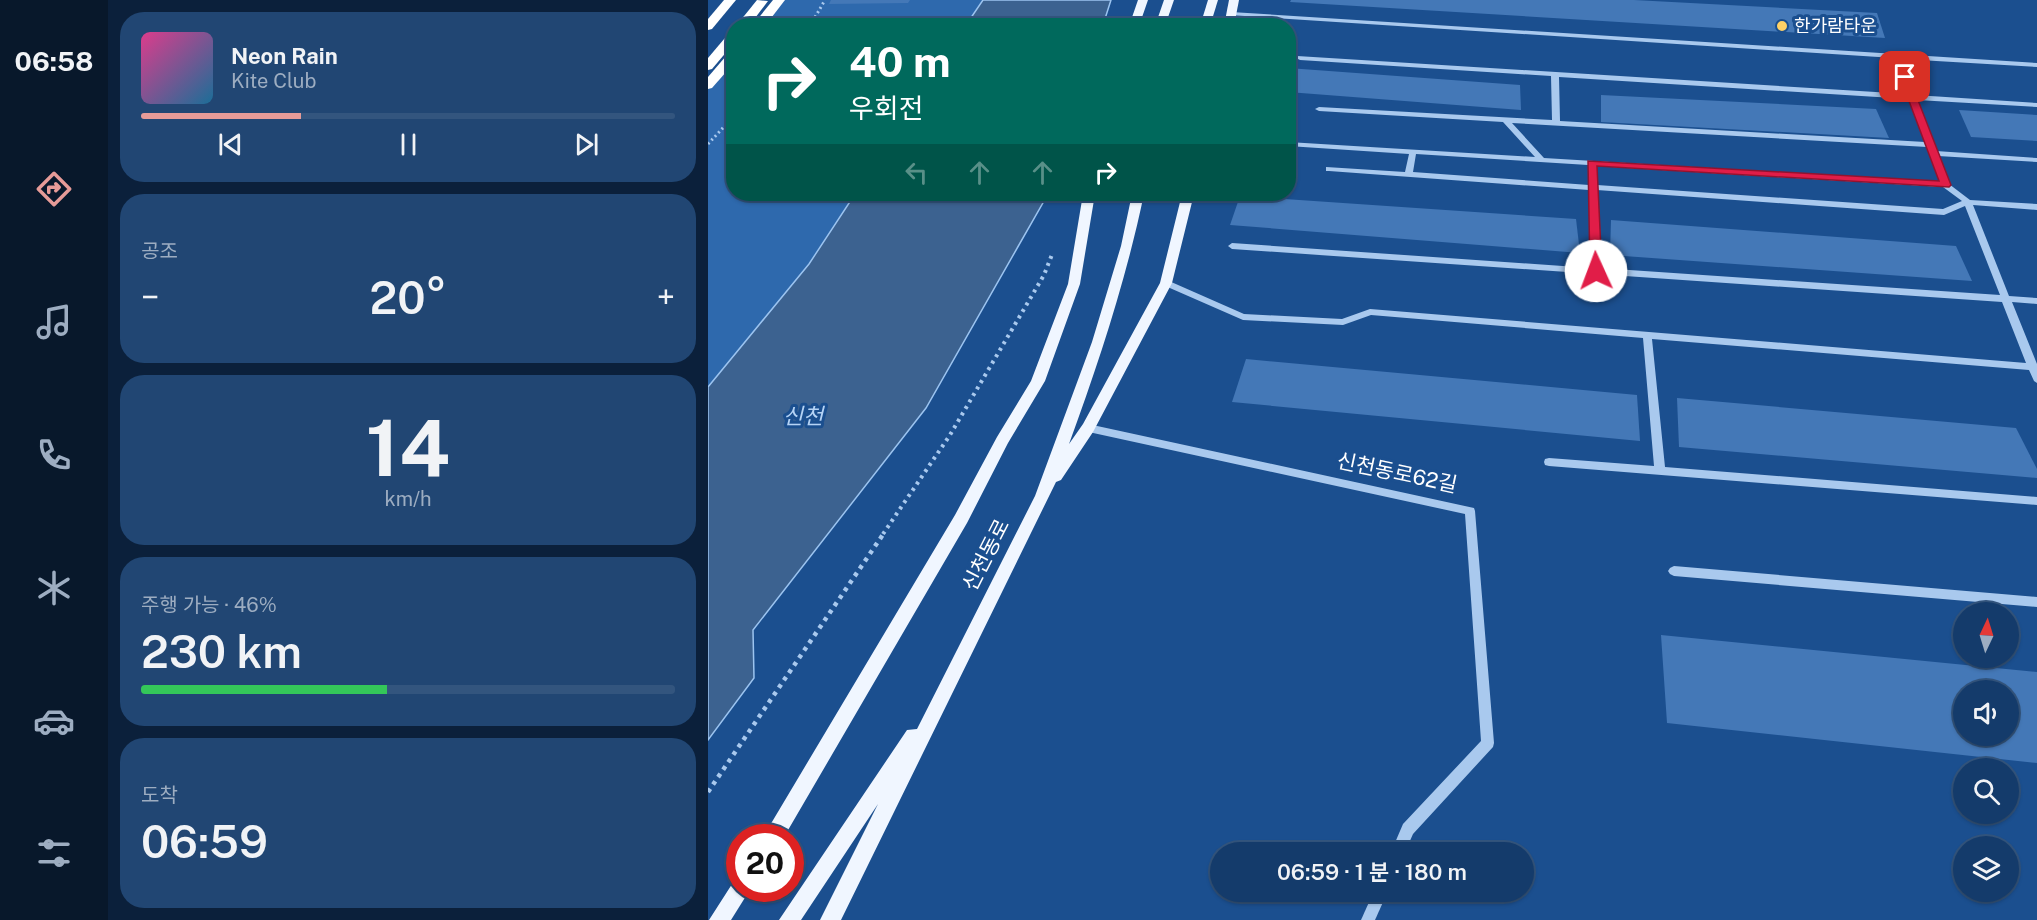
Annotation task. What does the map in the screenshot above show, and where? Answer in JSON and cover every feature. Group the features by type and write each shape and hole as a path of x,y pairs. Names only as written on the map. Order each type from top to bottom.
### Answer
{"highway":[{"path":"708,26 730,0"},
{"path":"748,18 763,0"},
{"path":"764,18 779,0"},
{"path":"708,66 726,45"},
{"path":"708,85 726,64"}],"main road":[{"path":"1137,18 1143,0"},
{"path":"1163,18 1169,0"},
{"path":"1207,18 1213,0"},
{"path":"1230,18 1234,0"},
{"name":"신천동로","path":"781,824 962,519 1002,441 1038,381 1074,284 1088,201"},
{"name":"신천동로","path":"830,920 1043,496 1098,342 1127,246 1137,201"},
{"path":"1043,496 1088,428 1166,283 1186,201"},
{"path":"789,920 949,683"},
{"path":"719,920 731,902"}],"street":[{"path":"1231,14 1294,18"},
{"path":"1296,18 2037,65"},
{"path":"1897,56 1945,185 1968,202 2035,367 2037,379"},
{"path":"1300,58 2037,105"},
{"path":"1555,74 1556,123"},
{"path":"1319,109 1931,149 2037,160"},
{"path":"1505,120 1542,160"},
{"path":"1296,145 1945,185"},
{"path":"1408,175 1413,152"},
{"path":"1592,163 1596,271"},
{"path":"1329,169 1944,212 1968,202 2037,207"},
{"path":"1232,246 2037,302"},
{"path":"1166,283 1243,317 1343,322 1370,312 2035,367"},
{"path":"1647,335 1660,471"},
{"name":"신천동로62길","path":"1088,428 1470,511 1488,743 1408,829 1402,842"},
{"path":"1549,462 2037,501"},
{"path":"1674,571 2037,602"},
{"path":"1368,920 1376,902"}],"path":[{"path":"815,18 825,0"},
{"path":"708,144 726,125"},
{"path":"708,792 950,435 1044,275 1056,246"}],"shaded area":[{"path":"779,0 983,0 971,18 764,18"},
{"path":"726,63 726,201 850,201 809,264 708,387 708,85"}],"water":[{"path":"983,0 1111,0 1105,18 971,18"},
{"name":"신천","path":"850,201 1044,201 926,408 753,630 754,678 708,740 708,387 809,264"}],"building":[{"path":"831,0 910,0 908,3 829,4"},
{"name":"한가람타운","path":"1291,0 1634,0 1877,13 1885,38 1290,2"},
{"path":"1296,69 1520,85 1521,110 1296,93"},
{"path":"1601,95 1876,109 1889,138 1601,122"},
{"path":"1959,110 2037,115 2037,141 1971,137"},
{"path":"1296,200 1576,219 1580,253 1230,225 1238,201"},
{"path":"1611,220 1956,246 1972,281 1610,255"},
{"path":"1246,359 1637,395 1640,441 1232,402"},
{"path":"1677,398 2016,428 2037,469 2037,478 1679,447"},
{"path":"1661,635 1953,664 1953,668 1996,668 2037,672 2037,763 2019,761 2019,758 1991,758 1667,723"}],"place":[{"name":"한가람타운","path":"1782,26"}],"route":[{"path":"1596,271 1592,163 1945,185 1905,77"}]}
